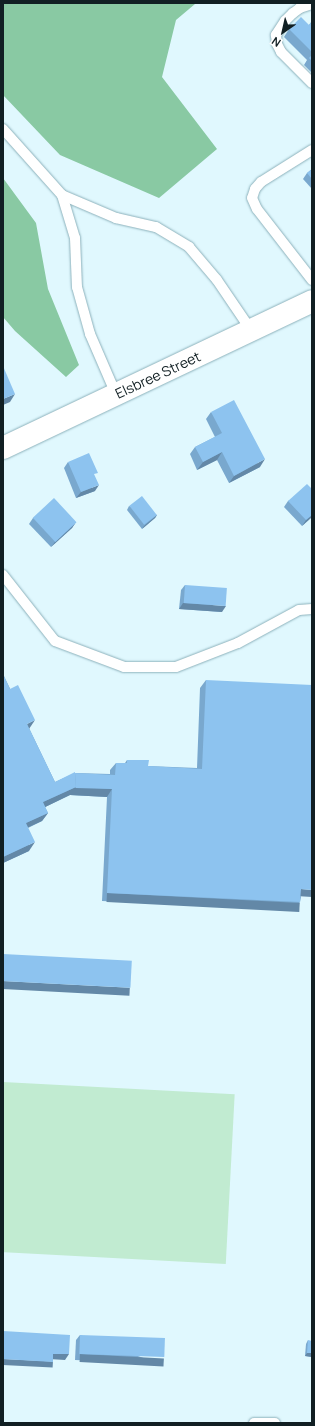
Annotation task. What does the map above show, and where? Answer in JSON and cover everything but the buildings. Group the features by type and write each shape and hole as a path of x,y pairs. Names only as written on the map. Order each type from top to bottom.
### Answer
{"street":[{"name":"Elsbree Street","path":"3,448 312,301"}],"lane":[{"path":"312,4 300,8 293,13 285,21 276,35 277,44 281,52 312,83"},
{"path":"3,130 62,195 116,218 156,227 189,247 217,280 251,330"},
{"path":"312,150 261,182 255,188 252,198 257,209 312,280"},
{"path":"62,195 75,238 77,287 90,334 116,394"},
{"path":"3,575 55,641 124,667 176,667 238,642 299,610 312,610"},
{"path":"254,1423 275,1423"}],"green space":[{"path":"3,3 194,3 195,4 176,20 162,77 217,149 159,198 60,155 3,95"},
{"path":"3,178 36,223 48,289 79,365 66,377 15,331 3,317"},
{"path":"3,1082 235,1094 226,1264 3,1252"}]}
